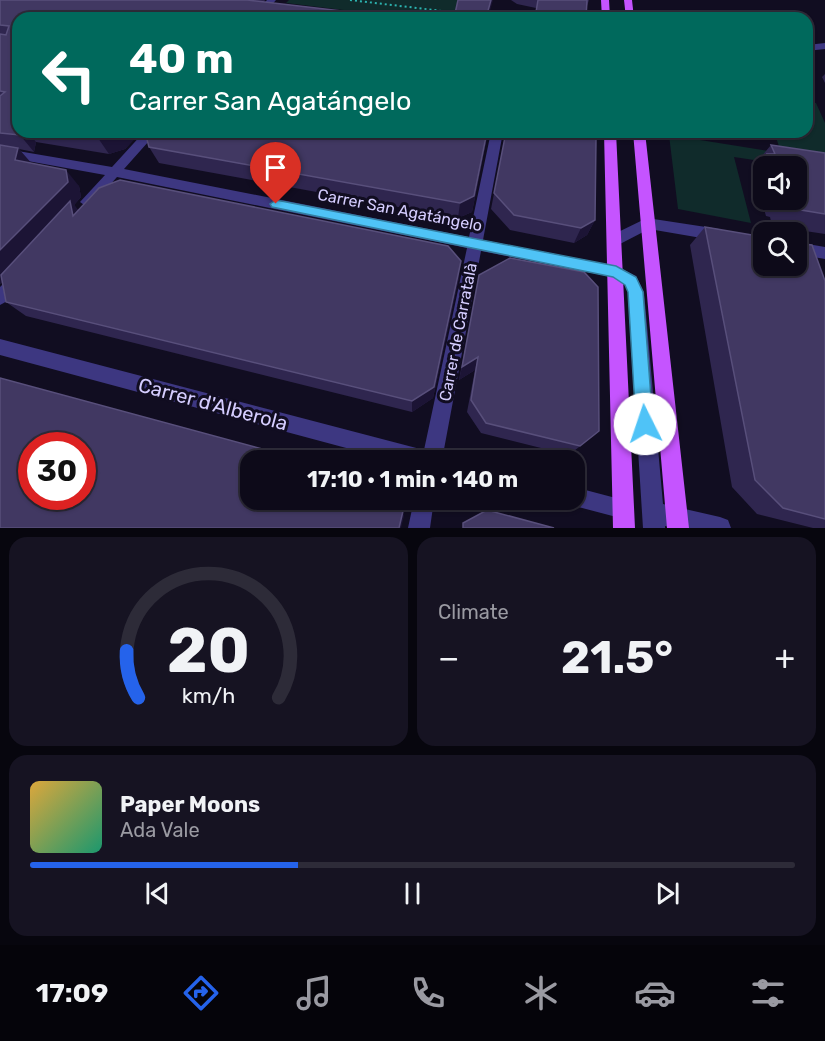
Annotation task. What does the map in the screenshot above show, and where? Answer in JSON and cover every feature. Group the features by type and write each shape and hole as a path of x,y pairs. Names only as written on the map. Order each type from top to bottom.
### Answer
{"main road":[{"path":"610,138 624,519"},
{"path":"640,138 678,523"}],"street":[{"path":"255,6 269,3 282,9"},
{"path":"76,214 146,138"},
{"name":"Carrer de Carratalà","path":"434,450 497,138"},
{"name":"Carrer San Agatángelo","path":"0,152 115,172 616,272"},
{"path":"615,240 648,223 729,237"},
{"path":"807,250 825,253"},
{"path":"0,298 31,264"},
{"path":"616,272 631,281 636,292 652,520 720,528"},
{"name":"Carrer d'Alberola","path":"0,347 388,450"},
{"path":"585,502 624,519"},
{"path":"418,528 422,510"}],"path":[{"path":"350,0 459,12"}],"green space":[{"path":"289,0 460,0 459,10 477,12 360,12 286,3"},
{"path":"813,103 816,103 825,123 825,156 780,149 776,138 813,138"},
{"path":"669,138 688,138 800,156 753,156 753,160 734,157 751,223 678,209"},
{"path":"807,157 825,160 825,171 807,168"}],"building":[{"path":"0,0 247,0 350,12 12,12 12,134 0,133 0,96 5,92 0,91 0,34 6,35 9,26 0,25"},
{"path":"458,0 491,0 488,12 455,12"},
{"path":"538,0 587,0 586,12 536,12"},
{"path":"147,138 486,138 474,196 460,203 149,147"},
{"path":"505,138 596,139 595,220 581,228 514,215 494,193"},
{"path":"0,145 18,148 15,160 66,170 68,182 0,250"},
{"path":"771,145 825,153 825,214 801,210 807,210 807,156 768,156 767,154 775,154"},
{"path":"120,180 448,246 461,261 434,387 412,401 6,302 1,275 70,201 73,216 99,188"},
{"path":"705,227 753,235 753,276 807,276 807,244 812,245 825,281 825,519 783,508 755,480"},
{"path":"510,258 584,272 598,287 599,431 580,446 486,423 471,400 478,357 462,367 479,275"},
{"path":"0,378 266,450 240,450 240,510 402,510 399,528 0,528"},
{"path":"487,510 554,528 463,528 463,523"}],"route":[{"path":"276,204 616,272 631,281 636,292 645,424"}]}
